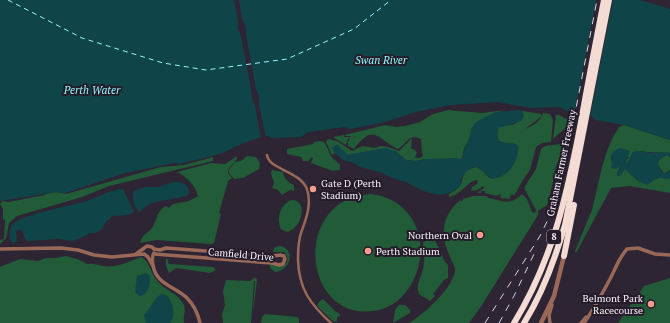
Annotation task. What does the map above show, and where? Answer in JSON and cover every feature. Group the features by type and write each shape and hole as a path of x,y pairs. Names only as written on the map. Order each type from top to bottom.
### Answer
{"highway":[{"name":"Graham Farmer Freeway","path":"524,323 545,283 561,241 570,208 579,145 604,0"},
{"name":"Graham Farmer Freeway","path":"514,323 536,284 556,232 579,145 609,0"},
{"path":"564,256 573,213 579,145"}],"street":[{"path":"266,155 271,162 294,174 306,187 309,196 309,204 298,246 298,275 303,289 314,306 331,323"},
{"path":"0,249 55,247 112,258 135,254 149,246 152,247 154,253 153,266"},
{"name":"Camfield Drive","path":"166,248 273,256 280,255 285,257 285,261 283,264 279,265 272,263 154,253 166,248"},
{"path":"584,323 594,309 620,258 627,249 638,248 655,254 670,255"},
{"path":"144,250 161,281 182,294 192,304 197,312 200,323"},
{"path":"135,254 146,256 154,253"},
{"path":"550,323 550,315 564,256"},
{"path":"541,323 554,296"},
{"path":"581,323 594,309"}],"green space":[{"path":"448,110 482,113 497,111 507,112 496,112 477,122 472,128 468,142 464,148 462,159 406,160 395,151 380,149 348,155 336,145 334,151 335,153 332,155 326,142 328,139 337,141 352,151 362,146 375,148 381,146 399,151 412,138 411,149 414,149 417,153 415,157 412,157 419,158 423,156 421,139 417,137 411,138 398,149 380,137 371,134 366,136 354,149 348,146 350,138 348,139 346,145 333,137 344,135 344,137 352,137 345,135 385,125 396,127 405,126 420,122 433,114"},
{"path":"523,111 541,114 541,116 543,113 550,114 553,120 551,142 542,143 536,147 530,170 514,196 513,194 510,196 510,199 500,198 501,195 499,194 497,196 485,193 485,191 477,193 484,188 483,186 477,190 471,191 472,187 477,184 478,180 471,182 458,193 449,197 449,194 460,186 464,174 470,169 476,167 479,168 490,178 496,178 504,174 510,168 518,146 499,141 497,135 498,127 515,124","holes":["540,118 536,123 525,129"]},
{"path":"556,115 559,115 572,122 553,139"},
{"path":"624,125 670,140 670,153 642,151 633,152 627,164 626,161 629,157 611,155 612,164 620,166 617,174 619,176 625,169 638,181 650,183 657,178 670,179 670,193 630,186 611,188 576,253 575,251 592,210 607,151 619,127"},
{"path":"321,141 325,143 331,156 340,165 340,170 333,171 311,163 312,157 308,161 303,161 301,157 287,154 287,149"},
{"path":"561,143 567,146 565,157 560,158 555,168 547,205 538,211 538,215 482,305 469,323 409,323 437,300 453,278 455,268 447,249 444,227 449,213 454,206 460,200 461,202 463,199 473,196 487,196 488,198 509,202 522,194 527,199 532,212 535,213 536,210 524,188 536,169 541,149 546,146"},
{"path":"666,155 670,157 670,170 664,174 658,164 659,160"},
{"path":"237,156 237,159 229,168 228,173 232,178 228,181 219,213 221,214 214,243 157,240 140,243 144,236 152,228 163,208 166,206 169,208 173,204 189,201 198,196 195,188 190,182 177,172 211,163 225,164"},
{"path":"247,156 256,157 260,163 259,169 243,178 234,179 229,173 229,169 235,162 241,161"},
{"path":"213,157 213,161 109,186 82,197 17,216 9,223 6,238 0,244 0,240 4,239 5,220 3,219 3,209 0,204 3,201 8,202 56,192 66,194 161,167 184,165"},
{"path":"272,170 283,172 287,180 294,185 294,191 290,190 282,195 278,190 272,188 274,183 271,173"},
{"name":"Perth Stadium","path":"371,194 386,198 398,204 408,213 415,224 419,237 420,251 419,265 414,279 407,291 398,301 386,308 373,311 351,309 334,300 322,284 316,265 316,245 322,226 333,209 353,197"},
{"path":"291,200 297,201 302,209 300,220 292,230 287,232 281,229 279,216 284,205"},
{"path":"434,238 445,262 448,265 448,278 444,280 433,294 435,296 430,301 419,294 418,288 424,266 423,243 428,239"},
{"path":"278,246 287,250 290,258 285,267 275,272 270,268 270,264 283,266 288,259 283,252 273,252 274,248"},
{"path":"66,256 80,260 87,264 103,266 122,264 141,257 144,259 158,282 179,298 184,305 184,323 0,323 0,267 20,259 38,261 46,258"},
{"path":"166,259 168,259 169,264 213,267 216,270 210,273 176,268 169,273 166,266"},
{"path":"254,278 257,280 253,313 254,281 251,323 223,323 222,314 225,305 223,291 226,280 250,281"},
{"name":"Belmont Park Racecourse","path":"670,278 670,323 618,323 644,286"},
{"path":"323,299 340,314 337,321 335,322 332,320 317,306"},
{"path":"399,305 405,305 410,310 410,313 393,323 395,310"},
{"path":"265,314 297,317 299,319 299,323 261,323 262,317"}],"water":[{"path":"0,0 640,0 670,9 670,140 624,125 596,120 590,115 567,111 559,107 531,108 497,102 450,105 416,112 385,122 351,129 344,127 308,132 301,137 262,137 211,156 179,164 175,163 125,173 65,193 56,192 0,201"},
{"path":"521,110 524,117 521,121 498,128 497,135 499,141 518,146 517,156 512,167 504,175 494,178 488,176 479,168 472,167 463,175 460,186 449,193 433,194 380,172 360,167 354,163 343,160 332,148 335,145 338,145 348,155 385,148 395,151 406,160 416,161 425,159 462,159 464,148 476,122 496,112"},
{"path":"620,148 630,151 626,161 627,164 633,152 670,153 670,157 666,155 659,160 658,164 663,174 670,170 670,179 657,178 647,185 638,181 625,169 619,176 617,176 620,166 616,169 611,168 612,154"},
{"path":"173,182 186,185 189,193 187,196 151,203 139,212 137,210 133,199 134,191 145,187 159,187"},
{"path":"123,189 134,212 128,215 112,216 102,229 96,233 90,233 72,241 59,239 27,241 22,230 18,230 16,232 17,241 13,243 11,242 10,228 17,221 33,215 85,202 112,191"},
{"path":"146,273 149,275 150,285 144,295 140,296 135,292 137,276"},
{"path":"162,294 167,295 171,302 173,309 172,320 170,323 146,323 144,315 156,298"}],"pier":[{"path":"234,0 239,0 242,19 246,27 246,35 266,138 261,139 241,36 238,29 238,20"},
{"path":"596,0 613,0 590,117 574,115"}],"ferry route":[{"path":"8,0 82,38 163,63 206,70 287,59 354,29 391,0"}],"railway":[{"path":"485,323 540,236 554,207 564,170 597,0"},
{"path":"499,323 534,254"}],"place":[{"name":"Gate D (Perth Stadium)","path":"313,189"},
{"name":"Northern Oval","path":"480,235"},
{"name":"Perth Stadium","path":"368,251"},
{"name":"Belmont Park Racecourse","path":"651,304"}],"water label":[{"name":"Swan River","path":"381,60"},
{"name":"Perth Water","path":"92,90"}]}
